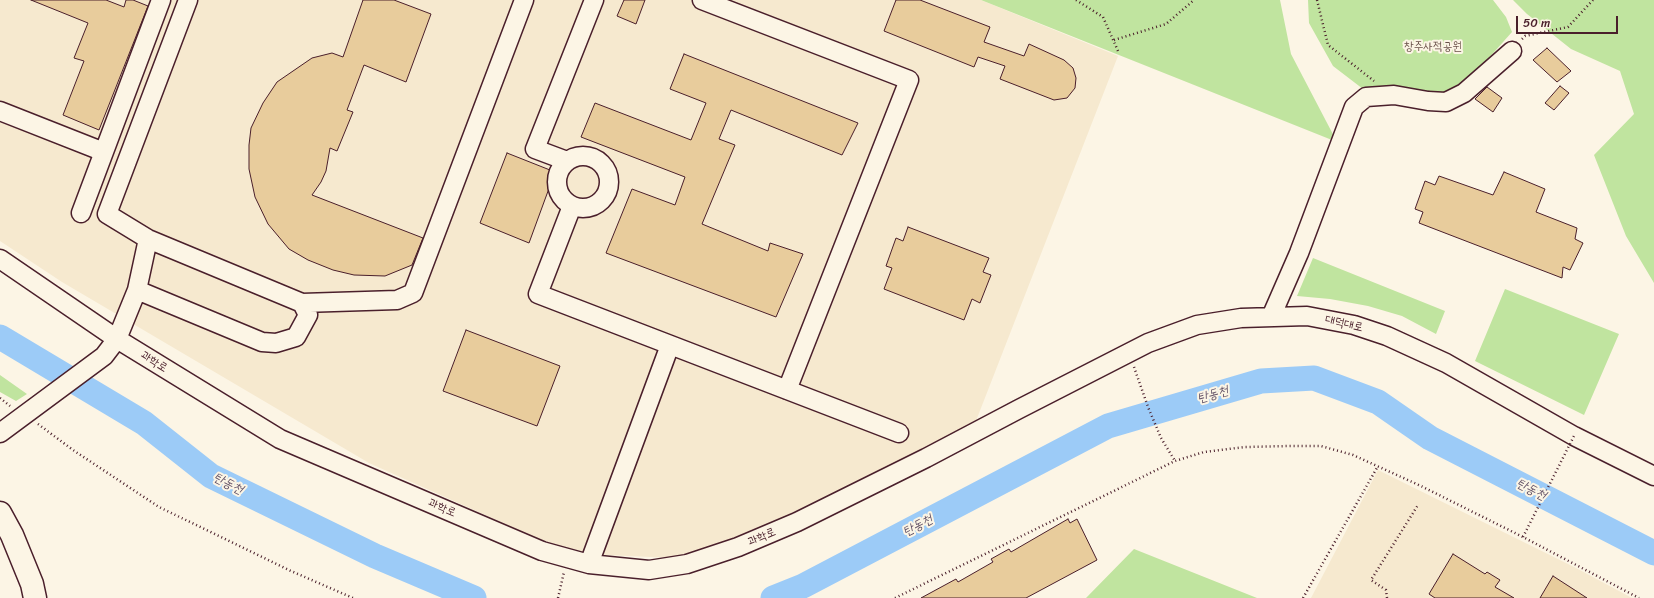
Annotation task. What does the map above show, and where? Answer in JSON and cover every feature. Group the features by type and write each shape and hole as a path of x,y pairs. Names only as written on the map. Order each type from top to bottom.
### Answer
{"main road":[{"path":"0,513 12,535 29,577 35,598"}],"lane":[{"path":"81,213 161,0"},
{"path":"188,0 107,214 148,239 302,303 397,300 413,293 524,0"},
{"path":"567,162 534,149 594,0"},
{"path":"702,0 909,80 787,390"},
{"path":"1271,317 1299,253 1354,107 1366,97 1394,95 1428,101 1446,102 1464,93 1512,51"},
{"path":"0,111 104,152"},
{"path":"579,156 593,157 606,169 610,178 610,186 607,195 601,202 594,207 585,209 572,206 562,198 558,191 558,175 561,167 567,162 579,156"},
{"path":"572,206 538,294 899,433"},
{"path":"0,433 30,419 104,356 117,339 137,290 148,239"},
{"name":"과학로","path":"0,259 117,339 280,439 542,551 589,564 649,570 687,564 738,547 797,522 926,458 1019,409"},
{"path":"137,290 262,342 276,342 296,337 308,315 302,303"},
{"name":"대덕대로","path":"1019,409 1148,343 1197,325 1241,318 1307,316 1354,325 1387,336 1446,363 1571,442 1654,476"},
{"path":"589,564 670,345"}],"path":[{"path":"1076,0 1103,18 1118,51"},
{"path":"1114,40 1166,24 1194,0"},
{"path":"1316,0 1328,46 1377,83"},
{"path":"1512,51 1525,36 1568,27 1593,0"},
{"path":"1136,376 1161,438 1175,461"},
{"path":"0,398 8,404"},
{"path":"30,419 158,507 291,571 353,598"},
{"path":"1523,537 1571,442"},
{"path":"895,598 1175,461 1204,452 1239,448 1321,446 1353,454 1523,537 1640,598"},
{"path":"1303,598 1378,466"},
{"path":"1388,598 1386,590 1371,580 1418,505"},
{"path":"558,598 565,570 559,569"}],"shaded area":[{"path":"0,0 981,0 1118,56 974,426 741,537 674,558 583,554 541,540 369,463 62,282 0,241"},
{"path":"1378,470 1576,568 1632,598 1311,598"}],"green space":[{"path":"981,0 1280,0 1291,54 1337,142"},
{"name":"창주사적공원","path":"1308,0 1493,0 1506,17 1512,32 1470,79 1449,96 1363,89 1333,66 1309,23"},
{"path":"1513,0 1654,0 1654,283 1626,236 1594,155 1634,114 1620,71 1571,49 1527,14"},
{"path":"1313,258 1445,311 1436,334 1402,316 1368,306 1330,299 1297,296"},
{"path":"1505,289 1619,334 1584,415 1475,361"},
{"path":"0,375 27,394 16,401 0,392"},
{"path":"1134,549 1257,598 1086,598"}],"building":[{"path":"31,0 106,0 124,7 126,0 133,0 148,6 99,130 63,115 84,61 74,58 88,23"},
{"path":"363,0 394,0 431,14 406,82 364,65 347,110 353,112 337,151 330,148 326,171 321,182 312,195 423,238 412,265 385,276 354,275 333,270 308,260 289,249 268,224 255,197 249,169 251,128 263,103 277,82 312,58 332,53 343,57"},
{"path":"624,0 645,0 636,24 617,16"},
{"path":"896,0 920,0 990,27 984,42 1024,56 1029,44 1064,60 1073,68 1076,78 1075,88 1067,98 1054,100 1000,79 1005,66 978,57 974,67 884,31"},
{"path":"1547,48 1571,71 1557,82 1533,60"},
{"path":"684,54 858,123 842,155 731,110 719,139 735,145 702,224 768,251 770,243 803,254 776,317 606,253 632,189 675,205 685,177 581,137 595,103 691,140 706,103 670,89"},
{"path":"1560,86 1569,93 1554,110 1545,103"},
{"path":"1487,87 1502,98 1493,112 1475,99"},
{"path":"507,153 555,172 529,243 480,223"},
{"path":"1504,172 1545,189 1536,212 1577,228 1575,239 1583,243 1570,270 1563,267 1562,278 1419,223 1423,212 1415,209 1425,181 1435,185 1439,176 1493,195"},
{"path":"908,227 989,258 983,272 991,275 980,303 972,299 964,320 884,289 892,268 886,266 896,238 903,241"},
{"path":"466,330 560,366 537,426 443,391"},
{"path":"1068,519 1070,523 1077,519 1097,560 1026,598 921,598 956,579 958,582 993,562 991,559 1009,549 1011,552"},
{"path":"1453,554 1485,574 1487,572 1500,580 1495,587 1514,598 1435,598 1429,594"},
{"path":"1553,576 1587,598 1540,598"}],"waterway":[{"name":"탄동천","path":"0,337 144,423 211,476 375,556 474,598"},
{"name":"탄동천","path":"773,598 803,586 1108,426 1261,381 1314,378 1378,402 1430,438 1654,553"}]}
